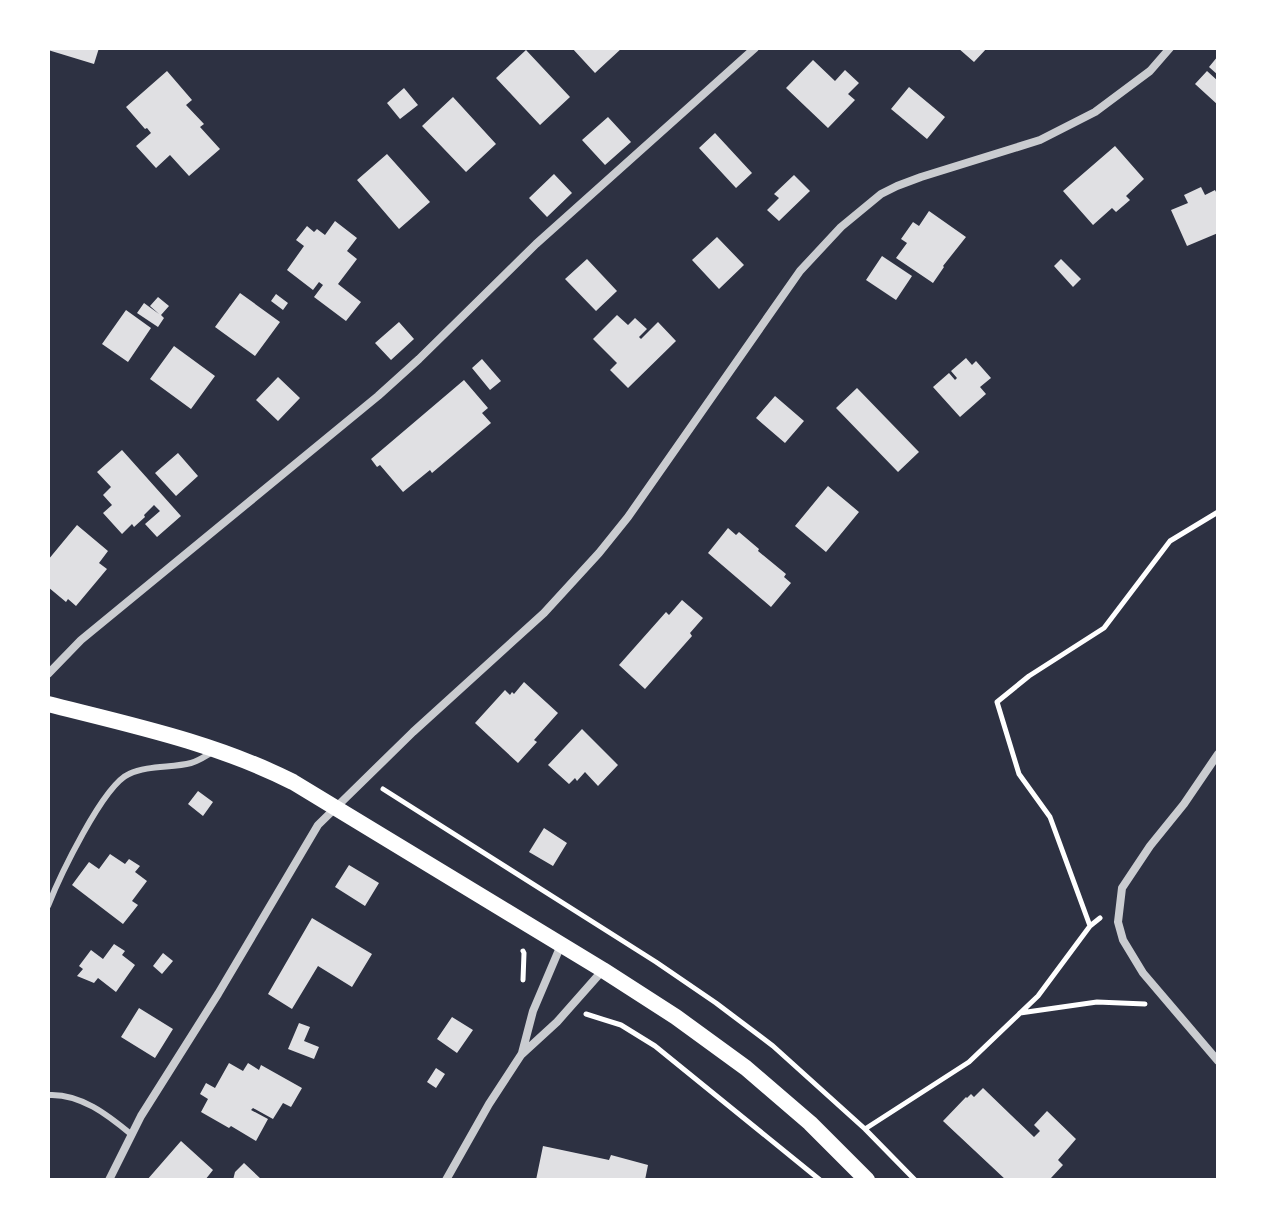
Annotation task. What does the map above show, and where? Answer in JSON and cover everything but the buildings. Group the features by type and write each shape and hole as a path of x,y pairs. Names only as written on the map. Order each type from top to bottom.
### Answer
{"main road":[{"path":"48,704 142,728 259,765 336,808 676,1017 746,1068 810,1123 867,1180"}],"street":[{"path":"48,674 81,640 378,396 536,244 755,48"},
{"path":"109,1180 141,1116 318,825 413,732 544,613 599,553 628,517 800,271 841,227 881,194 897,186 1040,140 1084,118 1150,71 1170,48"},
{"path":"1218,754 1122,888 1118,922 1123,940 1143,973 1218,1061"},
{"path":"521,1055 533,1011 561,945"},
{"path":"446,1180 521,1055 571,1007 603,970"}],"lane":[{"path":"48,906 89,823 115,784 137,771 194,763 217,750"},
{"path":"48,1095 85,1103 108,1115 132,1135"}],"path":[{"path":"1090,926 1050,817 1019,774 997,702 1029,676 1104,628 1170,541 1218,512"},
{"path":"365,778 716,1003 773,1046 865,1129 915,1180"},
{"path":"865,1129 969,1062 1038,996 1090,926 1119,903"},
{"path":"1020,1013 1097,1002 1139,1003 1174,1009"},
{"path":"571,1007 621,1025 655,1046 820,1180"}]}
